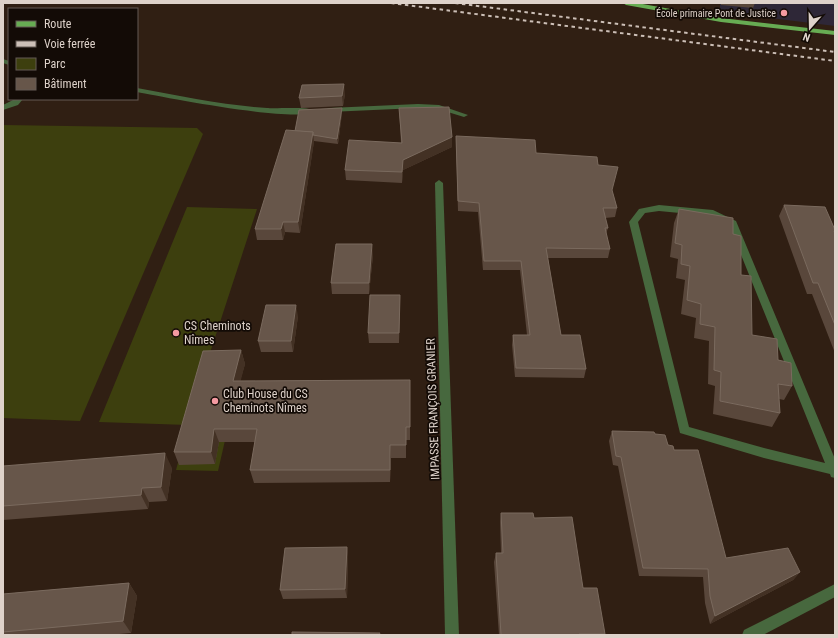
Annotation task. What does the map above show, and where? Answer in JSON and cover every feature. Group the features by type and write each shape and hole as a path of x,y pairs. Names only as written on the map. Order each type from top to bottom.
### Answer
{"main road":[{"path":"626,3 722,20 835,33"}],"street":[{"path":"138,90 226,106 296,112 418,106 439,107 464,115"},
{"path":"3,108 15,103 18,100"},
{"name":"IMPASSE FRANÇOIS GRANIER","path":"439,183 452,635"},
{"path":"659,208 712,213 733,223 834,471 684,430 633,222 642,211 659,208"},
{"path":"749,635 835,590"}],"shaded area":[{"name":"École primaire Pont de Justice","path":"720,3 835,3 835,26 745,15 720,10"}],"green space":[{"path":"3,125 197,128 203,134 80,421 3,418"},
{"name":"CS Cheminots Nîmes","path":"187,207 257,209 207,362 243,362 218,471 176,470 188,425 99,422"}],"building":[{"path":"344,84 342,96 299,98 302,85"},
{"path":"449,107 452,137 403,160 402,172 345,170 349,140 402,143 399,108"},
{"path":"342,108 337,139 313,135 313,132 295,131 299,110"},
{"path":"286,130 313,132 298,222 283,222 281,229 255,229"},
{"path":"456,136 535,140 536,153 597,157 598,165 618,167 612,190 617,208 603,208 608,228 605,228 610,249 546,248 561,335 580,335 586,369 516,368 513,335 530,335 521,261 484,261 479,203 458,201"},
{"path":"784,205 825,207 835,230 835,325 818,283 813,283"},
{"path":"679,209 733,218 733,234 741,236 741,275 751,276 752,335 777,339 778,360 791,363 792,386 778,384 780,413 720,401 721,372 714,370 715,327 700,324 701,304 687,300 690,266 681,264 682,245 675,243"},
{"path":"336,244 372,244 369,283 331,283"},
{"path":"370,295 400,295 399,333 368,333"},
{"path":"266,305 296,305 291,341 258,341"},
{"path":"241,350 233,381 410,380 410,427 406,427 406,445 390,445 390,470 250,470 257,429 214,429 211,452 174,452 203,351"},
{"path":"612,431 654,432 655,434 665,435 668,445 673,446 674,450 698,450 726,558 788,548 800,572 715,616 710,596 708,569 643,568 621,457 616,456"},
{"path":"165,453 161,487 142,488 141,495 3,506 3,466"},
{"path":"501,513 533,513 534,518 572,517 583,588 597,588 605,634 501,635 496,553 503,553"},
{"path":"347,547 345,589 280,590 285,548"},
{"path":"129,583 123,621 3,632 3,594"},
{"path":"292,632 380,633 379,635 292,635"}],"railway":[{"path":"391,3 835,61"},
{"path":"455,3 835,52"}],"place":[{"name":"École primaire Pont de Justice","path":"784,13"},
{"name":"CS Cheminots Nîmes","path":"176,333"},
{"name":"Club House du CS Cheminots Nîmes","path":"215,401"}]}
